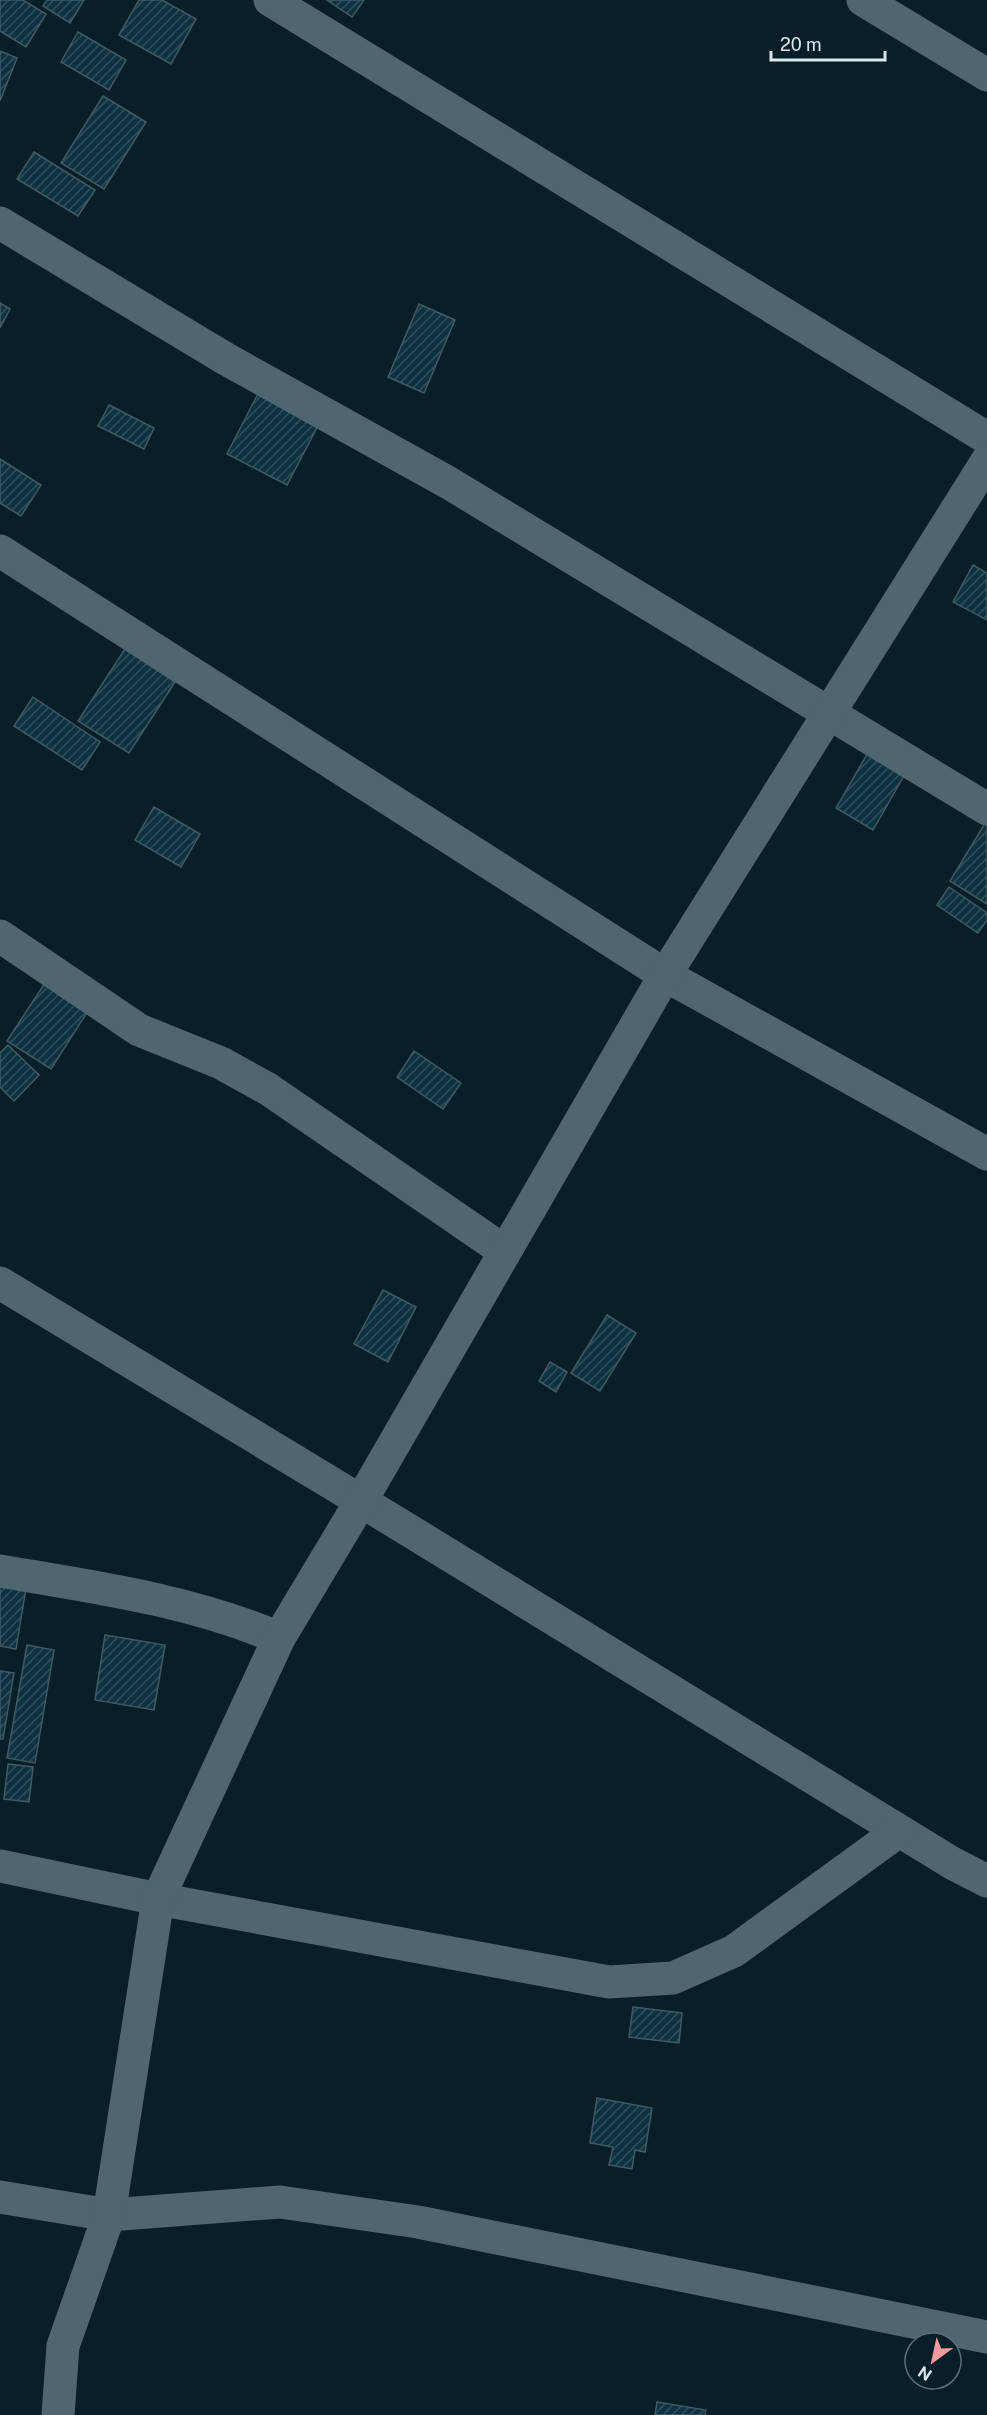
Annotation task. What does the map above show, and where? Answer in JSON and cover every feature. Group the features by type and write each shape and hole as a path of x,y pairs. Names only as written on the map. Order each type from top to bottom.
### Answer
{"street":[{"path":"270,0 987,438"},
{"path":"863,0 987,75"},
{"path":"0,223 226,359 449,483 987,809"},
{"path":"58,2415 63,2346 109,2215 158,1899 279,1638 361,1501 665,975 987,461"},
{"path":"0,550 665,975 987,1154"},
{"path":"0,936 139,1030 221,1063 268,1089 504,1251"},
{"path":"0,1283 899,1831 987,1881"},
{"path":"0,1571 190,1608 246,1624 279,1638"},
{"path":"0,1866 158,1899 609,1982 673,1978 734,1951 899,1831"},
{"path":"0,2197 109,2215 280,2202 418,2222 987,2337"}],"building":[{"path":"0,0 23,0 46,14 26,47 0,31"},
{"path":"47,0 84,0 70,23 43,6"},
{"path":"139,0 162,0 196,19 171,64 119,35"},
{"path":"327,0 364,0 352,17"},
{"path":"78,32 126,60 109,90 61,62"},
{"path":"0,51 17,58 0,101"},
{"path":"103,96 146,122 104,189 61,163"},
{"path":"34,152 95,190 78,216 17,179"},
{"path":"0,303 10,309 0,328"},
{"path":"419,304 455,320 424,393 388,377"},
{"path":"262,386 322,418 287,485 227,454"},
{"path":"109,405 154,428 144,449 98,426"},
{"path":"0,459 41,485 21,516 0,503"},
{"path":"973,565 987,573 987,620 953,602"},
{"path":"125,649 175,682 129,753 78,721"},
{"path":"33,697 100,742 82,770 14,726"},
{"path":"873,744 910,765 873,830 836,808"},
{"path":"154,807 200,834 181,867 135,840"},
{"path":"987,820 987,904 950,881"},
{"path":"949,887 987,913 987,920 978,933 937,905"},
{"path":"45,983 88,1011 51,1069 7,1041"},
{"path":"8,1045 39,1075 14,1101 0,1087 0,1053"},
{"path":"414,1051 461,1083 443,1109 397,1077"},
{"path":"383,1290 416,1307 388,1362 354,1344"},
{"path":"607,1315 636,1333 600,1391 571,1373"},
{"path":"550,1362 567,1372 556,1392 539,1381"},
{"path":"0,1583 26,1588 16,1649 0,1646"},
{"path":"105,1635 165,1645 154,1710 95,1700"},
{"path":"27,1645 54,1650 35,1763 7,1758"},
{"path":"0,1671 14,1673 3,1739 0,1739"},
{"path":"8,1764 33,1767 29,1802 4,1799"},
{"path":"633,2007 682,2013 679,2043 629,2037"},
{"path":"597,2098 652,2108 645,2152 635,2150 632,2169 609,2165 613,2147 590,2143"},
{"path":"657,2402 706,2410 705,2415 655,2415"}]}
